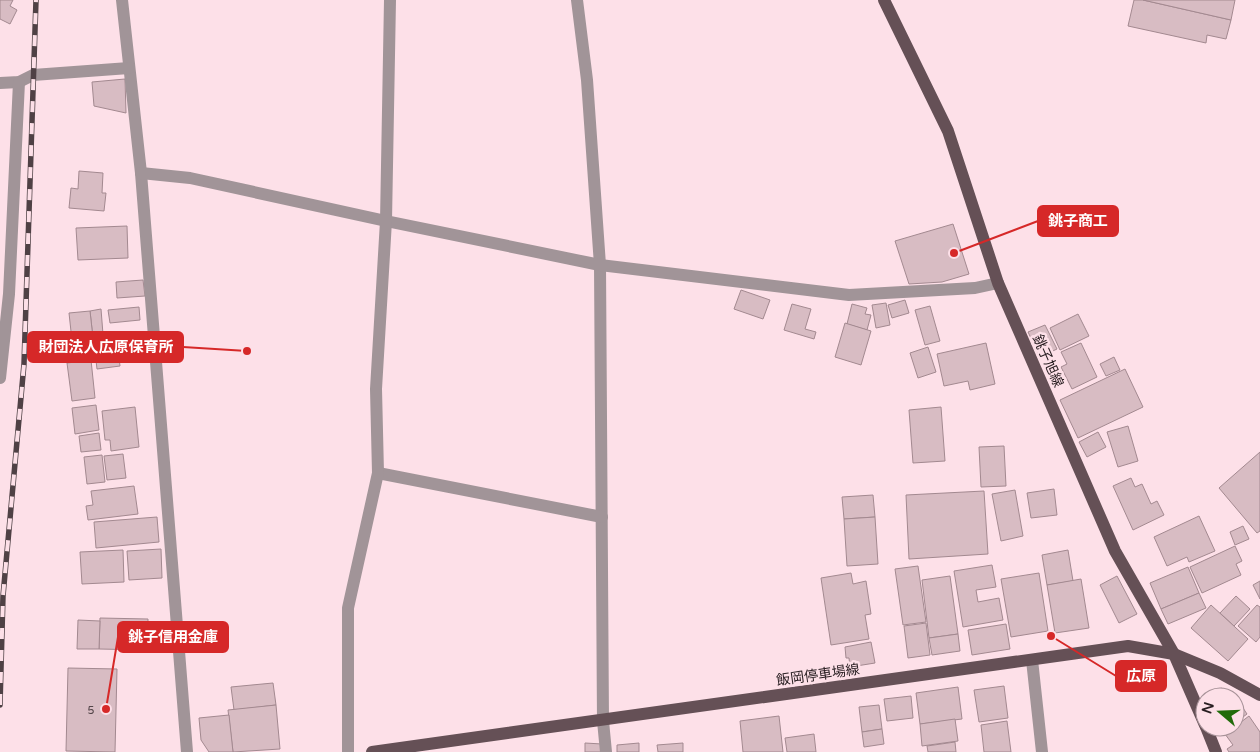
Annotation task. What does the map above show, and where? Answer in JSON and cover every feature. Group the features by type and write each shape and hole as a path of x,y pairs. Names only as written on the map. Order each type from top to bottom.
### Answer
{"main road":[{"name":"銚子旭線","path":"884,0 948,131 998,283 1115,551 1174,654 1195,703"},
{"name":"飯岡停車場線","path":"372,752 604,721 1128,646 1174,654 1220,673 1260,695"},
{"name":"銚子旭線","path":"1210,737 1216,752"}],"street":[{"path":"122,0 141,173 187,752"},
{"path":"348,752 348,608 378,473 376,389 386,221 390,0"},
{"path":"577,0 587,80 600,265 604,721 606,752"},
{"path":"0,83 19,82 33,75 129,68"},
{"path":"0,378 9,294 19,82"},
{"path":"141,173 190,178 600,265 849,295 975,288 998,283"},
{"path":"378,473 602,517"},
{"path":"1032,660 1042,752"}],"building":[{"path":"0,0 13,0 10,6 17,10 10,24 0,19"},
{"path":"1134,0 1143,0 1231,20 1226,39 1207,35 1206,43 1128,26"},
{"path":"1143,0 1235,0 1231,20"},
{"path":"125,79 126,113 94,106 92,82"},
{"path":"79,171 103,173 102,193 106,193 104,211 69,208 71,188 78,189"},
{"path":"953,224 969,274 942,282 909,284 895,241"},
{"path":"127,226 128,258 78,260 76,228"},
{"path":"143,280 145,296 117,298 116,282"},
{"path":"741,290 770,300 763,319 734,309"},
{"path":"905,300 909,313 892,318 888,305"},
{"path":"886,303 890,325 876,328 872,305"},
{"path":"792,304 811,309 805,329 816,332 814,339 784,330"},
{"path":"852,304 867,308 865,314 871,315 867,330 847,324"},
{"path":"930,306 940,341 925,345 915,310"},
{"path":"139,307 140,320 110,323 108,310"},
{"path":"101,309 104,347 94,347 90,311"},
{"path":"90,311 94,347 73,350 69,313"},
{"path":"1078,314 1089,336 1060,350 1050,328"},
{"path":"845,323 871,331 861,365 835,357"},
{"path":"1045,325 1057,349 1040,357 1028,332"},
{"path":"986,343 995,384 970,390 968,381 944,386 937,354"},
{"path":"1081,343 1097,377 1072,389 1061,367 1067,364 1061,352"},
{"path":"928,347 936,372 918,378 910,353"},
{"path":"118,349 120,366 97,369 95,352"},
{"path":"1114,357 1120,370 1106,376 1100,364"},
{"path":"91,360 95,398 72,401 67,363"},
{"path":"1125,369 1143,407 1078,438 1060,400"},
{"path":"96,405 99,430 75,434 72,408"},
{"path":"135,407 139,447 111,451 110,440 105,440 102,411"},
{"path":"941,407 945,461 913,463 909,410"},
{"path":"1128,426 1138,461 1118,467 1107,432"},
{"path":"1098,432 1106,447 1087,457 1079,442"},
{"path":"99,433 101,450 81,452 79,436"},
{"path":"1004,446 1006,486 981,487 979,447"},
{"path":"1260,452 1260,531 1257,533 1219,488"},
{"path":"123,454 126,478 107,480 104,456"},
{"path":"102,455 105,482 87,484 84,457"},
{"path":"1131,478 1135,487 1142,484 1151,504 1157,501 1164,515 1133,530 1113,486"},
{"path":"134,486 138,514 88,520 86,506 93,505 91,491"},
{"path":"1054,489 1057,515 1031,518 1027,493"},
{"path":"1015,490 1023,536 1001,541 992,494"},
{"path":"984,491 988,554 909,559 906,495"},
{"path":"873,495 875,517 844,519 842,497"},
{"path":"1199,516 1215,551 1189,562 1187,557 1167,566 1154,537"},
{"path":"157,517 159,542 96,548 94,522"},
{"path":"875,517 878,564 847,566 844,519"},
{"path":"1243,526 1249,539 1235,545 1230,532"},
{"path":"1235,546 1242,561 1236,564 1241,575 1202,593 1190,567"},
{"path":"161,549 162,578 129,580 127,551"},
{"path":"123,550 124,582 82,584 80,552"},
{"path":"1068,550 1073,581 1047,585 1042,555"},
{"path":"992,565 996,587 976,590 978,602 999,598 1003,620 963,627 954,571"},
{"path":"918,566 926,622 903,625 895,569"},
{"path":"1188,567 1199,593 1161,609 1150,583"},
{"path":"851,573 853,584 866,581 871,614 865,615 869,639 831,645 821,578"},
{"path":"1039,573 1048,631 1011,637 1001,579"},
{"path":"950,576 958,634 929,638 922,580"},
{"path":"1117,576 1137,614 1119,623 1100,585"},
{"path":"1081,579 1089,628 1055,633 1047,585"},
{"path":"1260,581 1260,599 1253,585"},
{"path":"1199,593 1206,608 1168,624 1161,609"},
{"path":"1236,596 1250,609 1234,626 1220,613"},
{"path":"1211,605 1248,639 1228,661 1191,628"},
{"path":"1257,605 1260,607 1260,637 1256,642 1238,626"},
{"path":"100,618 148,619 148,625 159,625 159,640 147,640 147,650 99,649"},
{"path":"78,620 100,621 99,649 77,649"},
{"path":"926,623 930,655 908,658 904,626"},
{"path":"1006,624 1010,649 972,655 968,630"},
{"path":"958,634 960,651 932,655 929,638"},
{"path":"871,642 875,663 850,667 849,658 846,658 845,647"},
{"path":"68,668 117,669 115,752 66,751"},
{"path":"273,683 276,705 234,710 231,687"},
{"path":"1004,686 1008,718 979,722 974,690"},
{"path":"958,687 962,719 920,724 916,693"},
{"path":"911,696 913,718 887,721 884,699"},
{"path":"276,705 280,749 233,752 228,710"},
{"path":"879,705 882,729 862,732 859,707"},
{"path":"229,715 233,752 209,752 201,740 199,718"},
{"path":"779,716 783,752 743,752 740,721"},
{"path":"1249,716 1260,732 1260,752 1229,752 1227,749 1233,745 1227,737 1245,737 1245,719"},
{"path":"955,719 958,741 922,746 920,724"},
{"path":"1007,721 1011,752 984,752 981,725"},
{"path":"882,729 884,744 864,747 862,732"},
{"path":"814,734 816,752 787,752 785,738"},
{"path":"955,742 956,752 928,752 927,746"},
{"path":"585,743 602,744 601,752 585,752"},
{"path":"639,743 639,752 617,752 617,745"},
{"path":"683,743 683,752 658,752 657,745"}],"railway":[{"path":"0,705 3,596 24,364 36,0"}],"place":[{"name":"銚子商工","path":"954,253"},
{"name":"財団法人広原保育所","path":"247,351"},
{"name":"広原","path":"1051,636"},
{"name":"銚子信用金庫","path":"106,709"}]}
